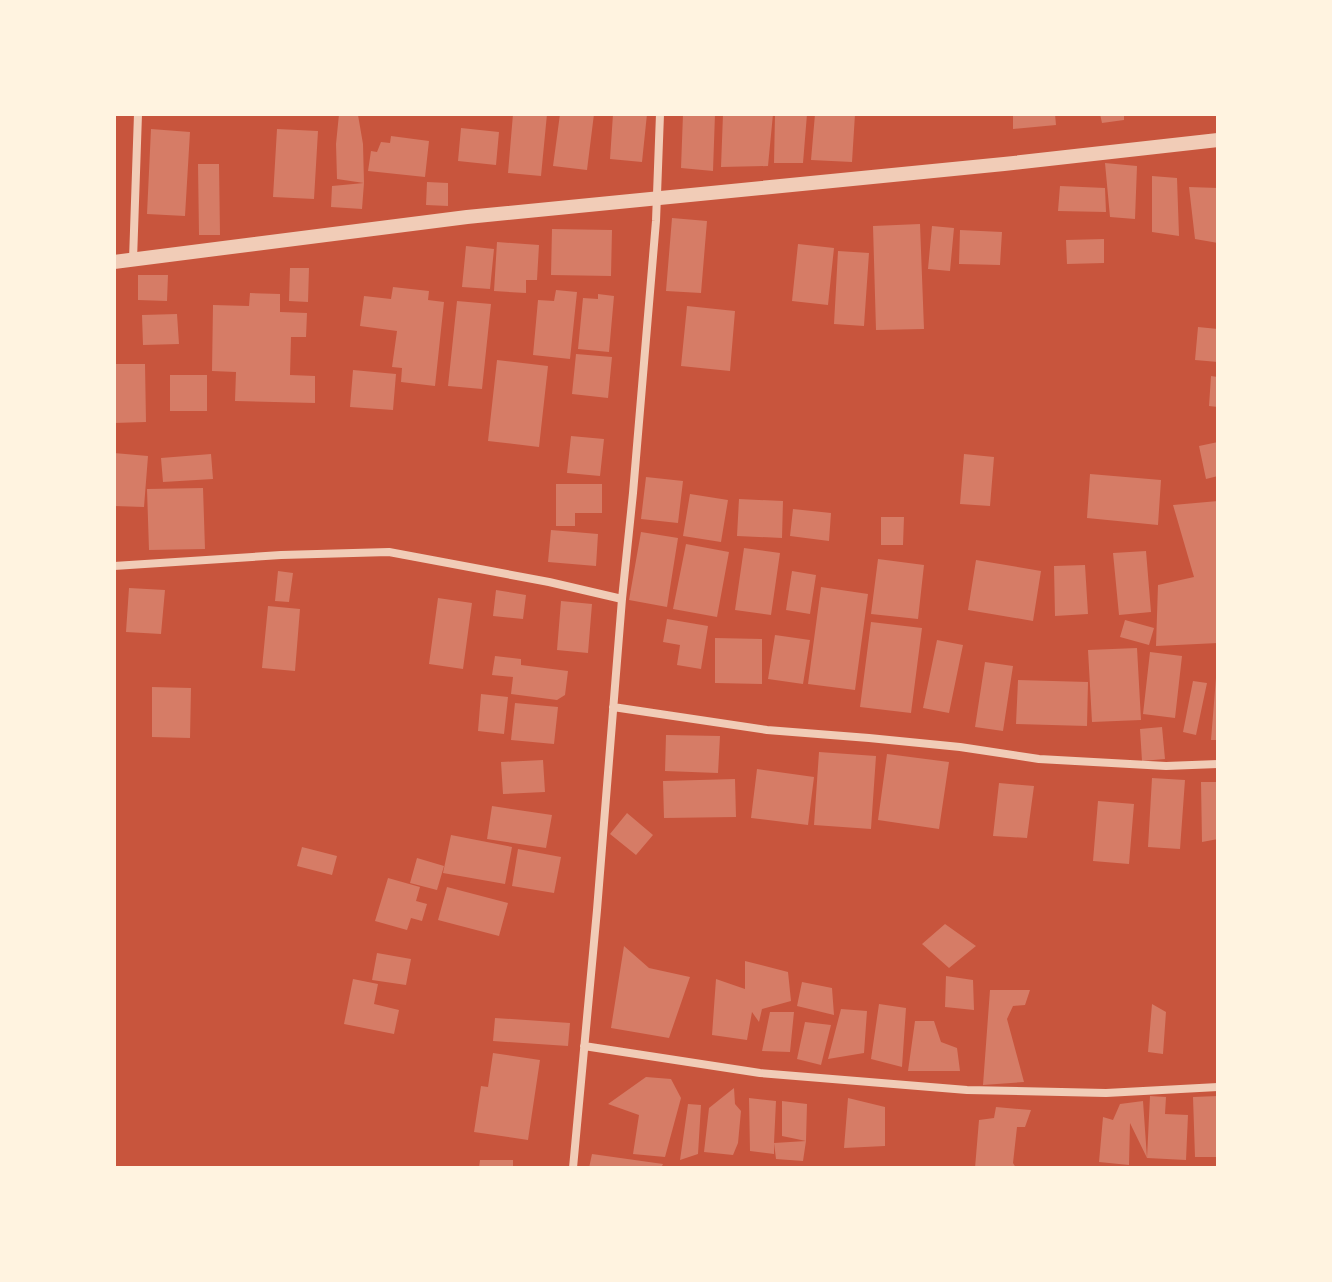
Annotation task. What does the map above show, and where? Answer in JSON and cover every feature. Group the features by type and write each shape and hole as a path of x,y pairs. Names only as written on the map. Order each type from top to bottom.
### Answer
{"street":[{"path":"133,260 138,114"},
{"path":"573,1168 635,478 657,198 660,114"},
{"path":"114,262 467,217 1218,140"},
{"path":"114,566 281,555 389,552 622,599"},
{"path":"613,707 767,730 960,747 1039,759 1166,766 1218,764"},
{"path":"584,1046 760,1073 967,1090 1106,1093 1218,1087"}],"building":[{"path":"339,114 358,115 363,144 364,183 337,179"},
{"path":"513,114 547,114 541,176 508,173"},
{"path":"560,114 594,114 587,170 553,166"},
{"path":"613,114 647,114 642,162 610,159"},
{"path":"683,114 715,114 713,171 681,168"},
{"path":"723,114 773,114 768,166 721,167"},
{"path":"775,114 807,114 803,163 774,163"},
{"path":"815,114 855,114 852,162 811,160"},
{"path":"1013,114 1055,114 1056,125 1013,129"},
{"path":"1100,114 1124,114 1124,120 1102,123"},
{"path":"461,128 499,132 496,165 458,161"},
{"path":"151,129 190,132 185,216 147,214"},
{"path":"277,129 318,131 314,199 273,197"},
{"path":"391,136 429,141 425,177 368,171 371,151 377,152 381,142 390,143"},
{"path":"1105,163 1137,166 1135,219 1110,217"},
{"path":"198,164 219,164 220,235 199,235"},
{"path":"1152,176 1177,178 1179,236 1152,232"},
{"path":"427,182 448,183 448,206 426,205"},
{"path":"364,183 362,209 331,207 332,186"},
{"path":"1060,186 1105,188 1106,212 1058,211"},
{"path":"1189,187 1218,188 1218,243 1195,239"},
{"path":"672,218 707,221 701,293 666,291"},
{"path":"920,224 924,329 876,330 873,226"},
{"path":"932,226 954,228 950,271 928,269"},
{"path":"552,229 612,230 611,276 551,275"},
{"path":"960,230 1002,232 1000,265 959,264"},
{"path":"1104,239 1104,263 1067,264 1066,240"},
{"path":"497,242 539,245 537,280 526,280 526,293 494,291"},
{"path":"798,244 834,248 828,305 792,301"},
{"path":"466,246 494,249 490,289 462,287"},
{"path":"838,251 869,253 864,326 834,324"},
{"path":"290,268 309,268 308,302 289,301"},
{"path":"138,275 168,275 167,301 138,300"},
{"path":"393,287 429,291 428,300 444,302 435,386 401,382 402,368 392,367 397,331 360,326 364,296 391,299"},
{"path":"556,290 577,292 570,359 533,355 538,300 554,301"},
{"path":"250,293 280,294 280,312 307,313 306,337 291,337 290,375 315,376 315,403 235,401 236,372 212,371 213,305 249,306"},
{"path":"598,294 614,296 609,352 578,349 583,298 598,299"},
{"path":"457,301 491,304 482,389 448,386"},
{"path":"687,306 735,311 730,371 681,366"},
{"path":"177,314 179,344 143,345 142,315"},
{"path":"1198,327 1218,329 1218,362 1195,360"},
{"path":"576,354 612,357 608,398 572,394"},
{"path":"497,360 548,366 539,447 488,441"},
{"path":"114,364 145,364 146,422 114,423"},
{"path":"353,370 396,374 393,410 350,407"},
{"path":"170,375 207,375 207,411 170,411"},
{"path":"1211,376 1218,377 1218,407 1209,406"},
{"path":"571,436 604,439 600,476 567,473"},
{"path":"1218,442 1218,476 1206,479 1199,446"},
{"path":"114,453 148,456 144,507 114,506"},
{"path":"211,454 213,479 163,482 161,458"},
{"path":"964,454 994,457 990,506 960,504"},
{"path":"1090,474 1161,480 1158,525 1087,518"},
{"path":"646,477 683,481 678,523 641,519"},
{"path":"556,484 602,484 602,513 575,513 575,526 556,526"},
{"path":"203,488 205,549 149,550 147,489"},
{"path":"690,494 728,500 721,542 683,536"},
{"path":"739,499 783,501 782,538 737,536"},
{"path":"1218,501 1218,643 1156,646 1158,585 1194,577 1173,505"},
{"path":"793,509 831,513 829,541 790,536"},
{"path":"881,517 904,517 903,545 881,545"},
{"path":"551,530 598,534 596,566 548,562"},
{"path":"641,532 678,538 667,607 629,600"},
{"path":"686,544 729,552 717,617 673,609"},
{"path":"744,548 780,553 771,615 735,610"},
{"path":"1146,551 1151,612 1119,615 1113,553"},
{"path":"878,559 924,565 918,619 871,614"},
{"path":"976,560 1041,571 1033,621 968,610"},
{"path":"1085,565 1088,614 1055,616 1054,566"},
{"path":"278,571 293,573 289,602 275,601"},
{"path":"792,571 816,575 810,614 786,610"},
{"path":"821,587 868,594 855,690 808,684"},
{"path":"129,588 165,590 161,634 126,632"},
{"path":"496,590 526,595 523,619 493,616"},
{"path":"438,598 472,603 463,669 429,664"},
{"path":"561,601 592,604 588,653 557,650"},
{"path":"268,606 300,609 295,671 262,668"},
{"path":"667,619 708,626 701,669 677,665 680,645 663,642"},
{"path":"1125,620 1154,628 1149,645 1120,637"},
{"path":"871,622 922,628 911,713 860,707"},
{"path":"775,635 810,640 803,684 768,679"},
{"path":"715,638 762,639 762,684 715,683"},
{"path":"937,640 963,645 949,713 923,708"},
{"path":"1137,648 1141,720 1092,722 1088,650"},
{"path":"1150,652 1182,656 1175,718 1143,714"},
{"path":"495,656 521,659 521,665 568,671 565,695 557,700 511,694 513,677 492,675"},
{"path":"985,662 1013,666 1003,731 975,727"},
{"path":"1216,678 1218,740 1211,740"},
{"path":"1018,680 1088,682 1087,726 1016,724"},
{"path":"1193,681 1207,683 1196,735 1183,732"},
{"path":"152,687 191,688 190,738 152,737"},
{"path":"481,694 508,697 504,734 478,731"},
{"path":"515,703 558,707 554,744 511,740"},
{"path":"1162,727 1165,759 1142,761 1140,729"},
{"path":"666,735 720,736 718,773 665,771"},
{"path":"819,752 876,756 871,829 814,825"},
{"path":"887,754 949,762 939,829 878,820"},
{"path":"543,760 545,792 503,794 501,762"},
{"path":"757,769 814,777 808,825 751,818"},
{"path":"1152,778 1185,780 1180,849 1148,847"},
{"path":"735,779 736,817 664,818 663,781"},
{"path":"1201,782 1218,782 1218,839 1202,842"},
{"path":"999,783 1034,786 1027,838 993,836"},
{"path":"1098,801 1134,804 1129,864 1093,861"},
{"path":"492,806 552,815 546,848 487,839"},
{"path":"627,813 653,835 636,855 610,834"},
{"path":"451,835 512,847 505,884 443,873"},
{"path":"302,847 337,856 332,875 297,866"},
{"path":"518,849 561,857 554,893 512,886"},
{"path":"417,858 444,866 437,890 410,883"},
{"path":"388,878 420,887 416,901 427,904 422,921 411,918 407,930 375,921"},
{"path":"447,887 508,903 499,936 438,920"},
{"path":"945,924 976,946 949,968 922,944"},
{"path":"624,946 649,968 690,977 669,1038 611,1028"},
{"path":"377,953 411,959 406,985 372,980"},
{"path":"745,961 788,972 791,1001 762,1009 759,1022 752,1012 747,1040 712,1035 716,979 745,989"},
{"path":"946,976 973,980 974,1010 945,1007"},
{"path":"353,979 378,984 374,1004 399,1010 394,1034 344,1024"},
{"path":"802,982 832,988 834,1015 797,1006"},
{"path":"990,990 1030,990 1025,1005 1013,1006 1007,1019 1024,1082 983,1085"},
{"path":"879,1004 906,1008 902,1067 871,1059"},
{"path":"1152,1004 1166,1012 1163,1054 1148,1052"},
{"path":"841,1009 867,1011 864,1053 828,1059"},
{"path":"770,1012 794,1012 790,1052 762,1051"},
{"path":"495,1018 570,1023 568,1046 493,1041"},
{"path":"915,1021 934,1021 941,1042 957,1048 960,1071 908,1071"},
{"path":"805,1022 831,1025 821,1065 797,1059"},
{"path":"493,1053 540,1060 528,1140 474,1132 481,1086 488,1087"},
{"path":"646,1077 671,1079 681,1098 665,1157 633,1154 639,1115 608,1104"},
{"path":"734,1088 735,1104 741,1111 738,1143 733,1155 704,1152 709,1108"},
{"path":"1150,1096 1166,1097 1165,1114 1188,1115 1186,1160 1147,1158"},
{"path":"1218,1096 1218,1157 1195,1157 1193,1097"},
{"path":"749,1098 776,1101 774,1154 750,1151"},
{"path":"848,1098 885,1107 885,1146 844,1148"},
{"path":"782,1101 807,1104 806,1141 782,1136"},
{"path":"1143,1101 1147,1158 1130,1123 1129,1165 1099,1162 1103,1117 1113,1120 1120,1104"},
{"path":"688,1104 701,1105 698,1154 680,1160"},
{"path":"996,1107 1031,1110 1025,1127 1017,1127 1013,1163 1016,1168 975,1168 979,1120 994,1118"},
{"path":"806,1141 803,1161 776,1159 774,1143"},
{"path":"592,1154 663,1164 661,1168 589,1168"},
{"path":"480,1160 513,1160 513,1168 479,1168"}]}
